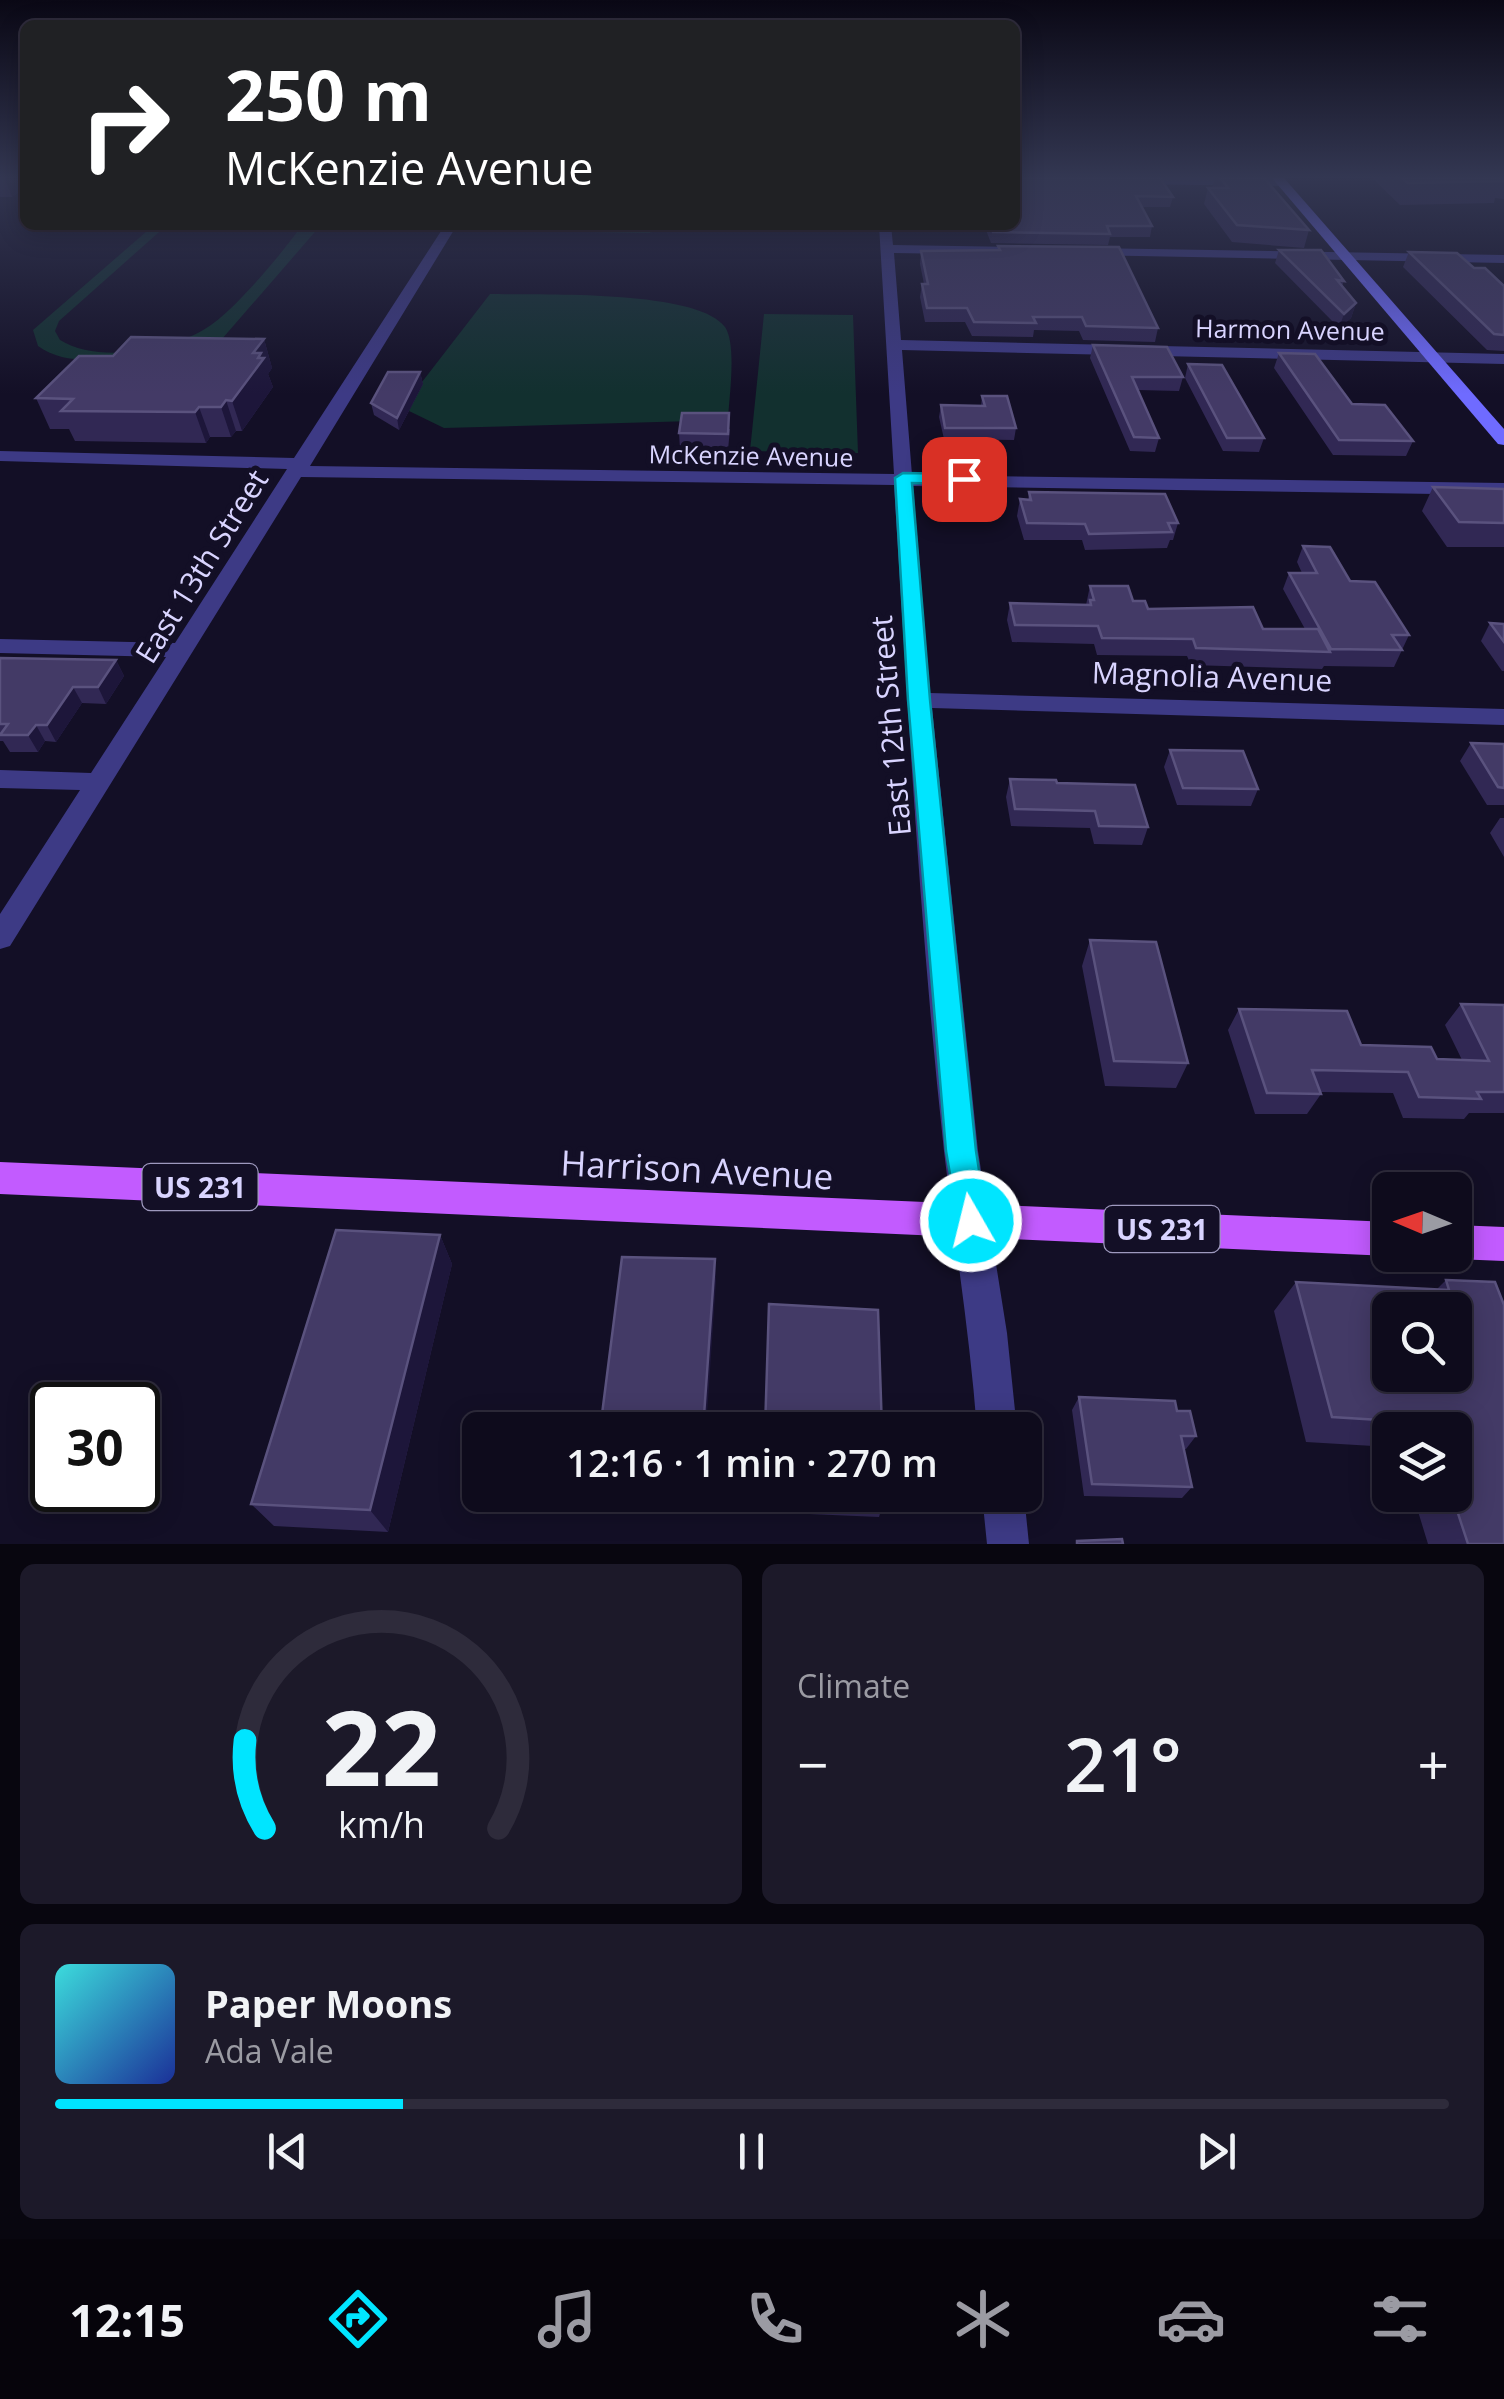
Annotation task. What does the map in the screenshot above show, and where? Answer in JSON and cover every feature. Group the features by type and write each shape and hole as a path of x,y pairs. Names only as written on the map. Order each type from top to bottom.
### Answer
{"main road":[{"path":"1340,250 1504,440"},
{"name":"Harrison Avenue","path":"0,1178 1372,1238"},
{"path":"1472,1243 1504,1244"}],"street":[{"name":"East 13th Street","path":"0,938 435,250"},
{"name":"East 12th Street","path":"888,250 919,700 961,1151 988,1333 995,1412"},
{"path":"968,250 1039,251"},
{"path":"1078,252 1504,259"},
{"name":"Harmon Avenue","path":"896,345 1504,360"},
{"name":"McKenzie Avenue","path":"0,456 299,468 873,482 903,478 1504,489"},
{"path":"0,646 184,650"},
{"name":"Magnolia Avenue","path":"919,700 1504,717"},
{"path":"0,779 100,782"},
{"path":"1005,1512 1008,1544"}],"green space":[{"path":"125,250 139,250 59,321 55,331 60,340 76,347 114,353 175,343 219,319 282,250 299,250 202,362 163,354 67,358 38,346 33,330"},
{"path":"490,294 651,300 709,315 725,327 731,346 728,420 444,428 409,411 422,382"},
{"path":"764,314 853,315 858,453 750,451"}],"building":[{"path":"1120,250 1158,328 1086,326 1082,317 1033,317 1036,323 974,322 967,308 927,308 922,284 928,284 921,251"},
{"path":"1279,250 1321,250 1344,281 1337,280 1356,303 1344,314"},
{"path":"1409,252 1457,253 1474,268 1485,268 1504,286 1504,335 1494,334"},
{"path":"131,337 264,339 253,353 261,353 258,358 264,358 232,401 226,400 221,407 199,407 195,412 61,411 73,399 36,398 79,356 113,356"},
{"path":"1093,345 1167,347 1183,377 1132,377 1159,438 1134,437"},
{"path":"1279,353 1315,354 1352,404 1385,405 1413,441 1339,440"},
{"path":"1188,364 1222,365 1264,438 1227,438"},
{"path":"388,372 420,372 397,418 371,403"},
{"path":"982,396 1007,396 1016,428 945,428 941,405 985,406"},
{"path":"682,413 729,413 728,434 679,433"},
{"path":"1433,487 1504,489 1504,523 1459,522"},
{"path":"1029,492 1165,494 1178,523 1168,523 1172,532 1089,534 1085,524 1027,523 1020,499 1031,500"},
{"path":"1303,546 1330,547 1350,581 1375,582 1409,635 1392,635 1402,650 1331,649 1289,573 1317,573"},
{"path":"1090,586 1128,586 1133,601 1145,601 1148,609 1253,607 1263,629 1318,629 1330,652 1196,648 1193,639 1102,638 1098,626 1015,625 1010,603 1091,605 1090,600 1094,600"},
{"path":"1490,623 1504,624 1504,642"},
{"path":"0,658 116,660 98,687 73,687 47,725 36,725 28,735 0,735 8,724 0,724"},
{"path":"1471,743 1504,744 1504,788 1498,787"},
{"path":"1170,750 1243,751 1258,789 1183,788"},
{"path":"1010,779 1135,785 1148,827 1099,826 1095,811 1015,809"},
{"path":"1090,940 1156,942 1188,1063 1114,1061"},
{"path":"1461,1004 1504,1005 1504,1092 1477,1092 1481,1099 1419,1097 1408,1072 1312,1070 1321,1094 1267,1093 1239,1009 1347,1011 1361,1045 1431,1047 1437,1059 1489,1061"},
{"path":"336,1230 440,1235 370,1510 251,1504"},
{"path":"622,1257 715,1259 704,1412 602,1412"},
{"path":"1446,1280 1495,1282 1504,1305 1504,1544 1468,1544 1458,1512 1472,1512 1472,1412 1372,1412 1372,1420 1332,1417 1296,1282 1449,1290"},
{"path":"769,1304 878,1310 881,1412 766,1412"},
{"path":"1079,1397 1175,1401 1177,1411 1190,1411 1196,1436 1181,1436 1192,1487 1092,1484"},
{"path":"1122,1539 1123,1544 1077,1544 1077,1541"}],"route":[{"path":"964,479 903,478 919,700 971,1221"}]}
